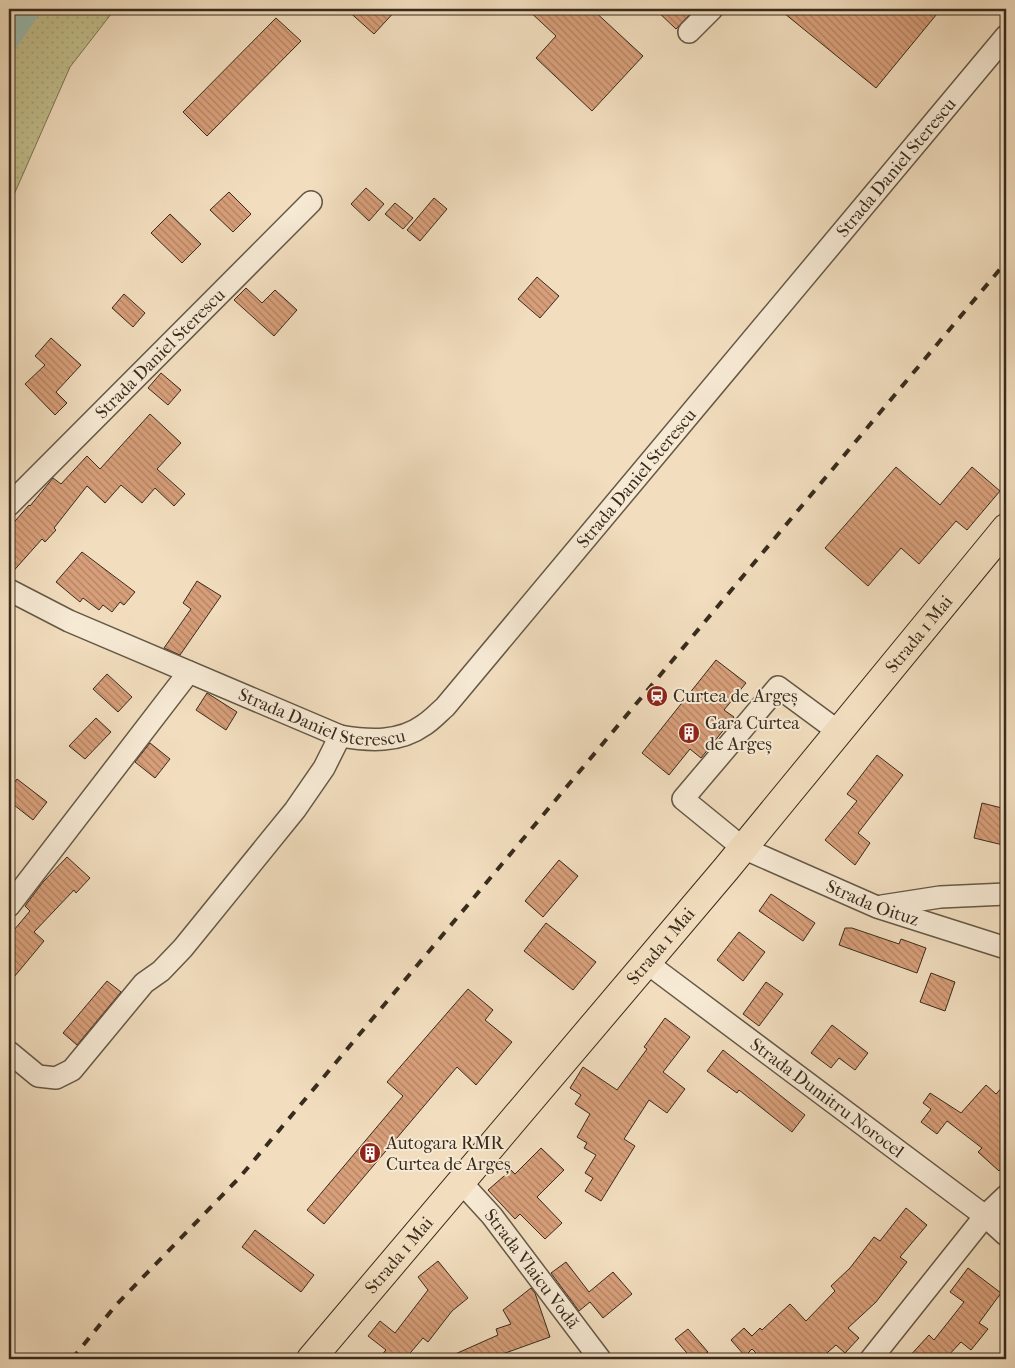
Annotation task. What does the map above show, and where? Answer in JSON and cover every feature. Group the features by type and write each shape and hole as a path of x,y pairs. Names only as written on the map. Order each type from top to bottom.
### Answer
{"main road":[{"name":"Strada 1 Mai","path":"317,1355 743,848 1006,528"}],"street":[{"path":"689,32 712,9"},
{"name":"Strada Daniel Sterescu","path":"9,590 69,621 340,736 369,740 396,738 424,726 445,707 1006,36"},
{"name":"Strada Daniel Sterescu","path":"9,505 311,202"},
{"path":"9,906 190,672"},
{"name":"Strada Oituz","path":"839,732 778,687 683,800 743,848 877,907 1006,948"},
{"path":"9,1052 38,1076 56,1078 72,1070 144,983 161,971 183,948 295,810 324,768 340,736"},
{"path":"877,907 940,897 1006,894"},
{"path":"940,897 940,927"},
{"name":"Strada Dumitru Norocel","path":"647,962 985,1216 1006,1235"},
{"name":"Strada Vlaicu Vodă","path":"461,1182 492,1216 600,1359"},
{"path":"871,1359 985,1216 1006,1196"}],"shaded area":[{"path":"9,9 115,9 70,67 9,206"}],"building":[{"path":"346,9 397,9 374,34"},
{"path":"527,9 592,9 643,56 592,111 536,58 556,36"},
{"path":"655,9 695,9 676,29"},
{"path":"779,9 941,9 876,88"},
{"path":"276,18 301,41 207,136 183,112"},
{"path":"366,188 384,204 369,221 351,204"},
{"path":"229,192 251,214 233,232 210,210"},
{"path":"434,198 447,209 420,241 407,230"},
{"path":"395,203 413,218 403,229 385,214"},
{"path":"170,214 201,244 182,263 151,233"},
{"path":"537,277 559,296 540,318 518,299"},
{"path":"246,288 262,303 275,290 297,310 274,336 234,300"},
{"path":"124,294 145,313 133,327 112,308"},
{"path":"51,338 81,365 56,392 67,403 55,415 25,384 45,365 35,356"},
{"path":"161,373 181,390 168,405 148,388"},
{"path":"150,414 181,443 157,469 185,494 174,506 155,488 142,503 121,485 105,503 87,486 54,528 56,530 45,542 42,539 9,576 9,528 29,505 53,478 61,484 87,456 100,469"},
{"path":"896,467 940,505 972,467 1000,491 967,530 956,521 919,564 901,548 868,586 825,548"},
{"path":"82,552 135,592 124,605 120,602 112,612 103,605 99,610 83,598 80,602 56,582"},
{"path":"197,581 221,596 180,655 164,648 191,609 183,603"},
{"name":"Gara Curtea de Argeș","path":"716,660 746,683 724,710 734,717 701,758 690,749 669,775 642,753"},
{"path":"107,674 132,697 118,712 93,689"},
{"path":"207,693 237,712 226,730 196,710"},
{"path":"96,718 111,732 85,759 69,746"},
{"path":"150,743 170,759 155,778 135,762"},
{"path":"877,755 903,775 858,833 870,843 855,865 825,840 857,801 847,794"},
{"path":"17,779 47,802 33,820 9,801 9,790"},
{"path":"982,803 1006,809 1006,831 1003,845 974,838"},
{"path":"67,857 90,878 76,893 74,890 34,932 44,941 9,983 9,936 30,911 25,906 43,882"},
{"path":"559,860 578,876 543,917 525,901"},
{"path":"771,894 815,923 803,941 759,911"},
{"path":"546,923 596,962 573,990 524,951"},
{"path":"845,928 852,928 899,944 901,939 926,948 917,973 839,945"},
{"path":"739,932 765,952 743,981 717,960"},
{"path":"931,973 955,982 945,1011 920,1002"},
{"path":"107,981 121,992 77,1045 63,1033"},
{"path":"766,982 783,994 759,1026 743,1014"},
{"name":"Autogara RMR Curtea de Argeș","path":"468,989 493,1010 485,1020 512,1042 476,1085 457,1067 324,1224 307,1210 403,1096 387,1082"},
{"path":"665,1018 690,1037 663,1072 685,1089 667,1113 649,1100 624,1139 635,1146 601,1201 585,1191 593,1178 585,1173 596,1155 584,1148 587,1143 577,1137 590,1114 575,1104 581,1095 570,1088 583,1067 617,1090 647,1049 644,1047"},
{"path":"832,1025 868,1053 855,1070 839,1058 831,1068 811,1053"},
{"path":"723,1050 805,1115 792,1132 739,1090 737,1093 707,1071"},
{"path":"1006,1083 1006,1163 999,1171 978,1152 982,1148 947,1121 937,1134 921,1122 931,1109 923,1103 930,1093 961,1113 986,1085 996,1094"},
{"path":"541,1148 564,1170 537,1197 562,1223 545,1239 520,1214 515,1219 488,1190 511,1170 515,1174"},
{"path":"906,1208 927,1225 900,1257 907,1262 876,1302 848,1328 859,1338 845,1353 836,1345 820,1359 762,1359 752,1349 745,1356 731,1340 744,1328 752,1336 760,1328 762,1330 790,1304 806,1321 835,1291 831,1286 850,1268 874,1237 880,1241"},
{"path":"255,1230 314,1275 301,1292 242,1247"},
{"path":"438,1261 468,1298 452,1311 428,1342 423,1338 405,1359 378,1359 386,1350 368,1336 380,1321 395,1333 428,1290 418,1277"},
{"path":"566,1262 589,1292 613,1272 632,1294 603,1318 590,1302 579,1311 551,1273"},
{"path":"968,1268 1001,1293 979,1323 988,1329 971,1350 961,1342 945,1359 907,1359 929,1335 934,1340 964,1302 950,1292"},
{"path":"531,1288 535,1293 550,1337 497,1356 498,1359 444,1359 498,1335 496,1329 511,1324 503,1310"},
{"path":"688,1329 708,1352 699,1359 692,1359 675,1339"}],"waterway":[{"path":"9,40 30,9"}],"railway":[{"path":"72,1359 116,1305 240,1177 1006,262"}],"place":[{"name":"Curtea de Argeș","path":"657,696"},
{"name":"Gara Curtea de Argeș","path":"689,733"},
{"name":"Autogara RMR Curtea de Argeș","path":"370,1153"}]}
